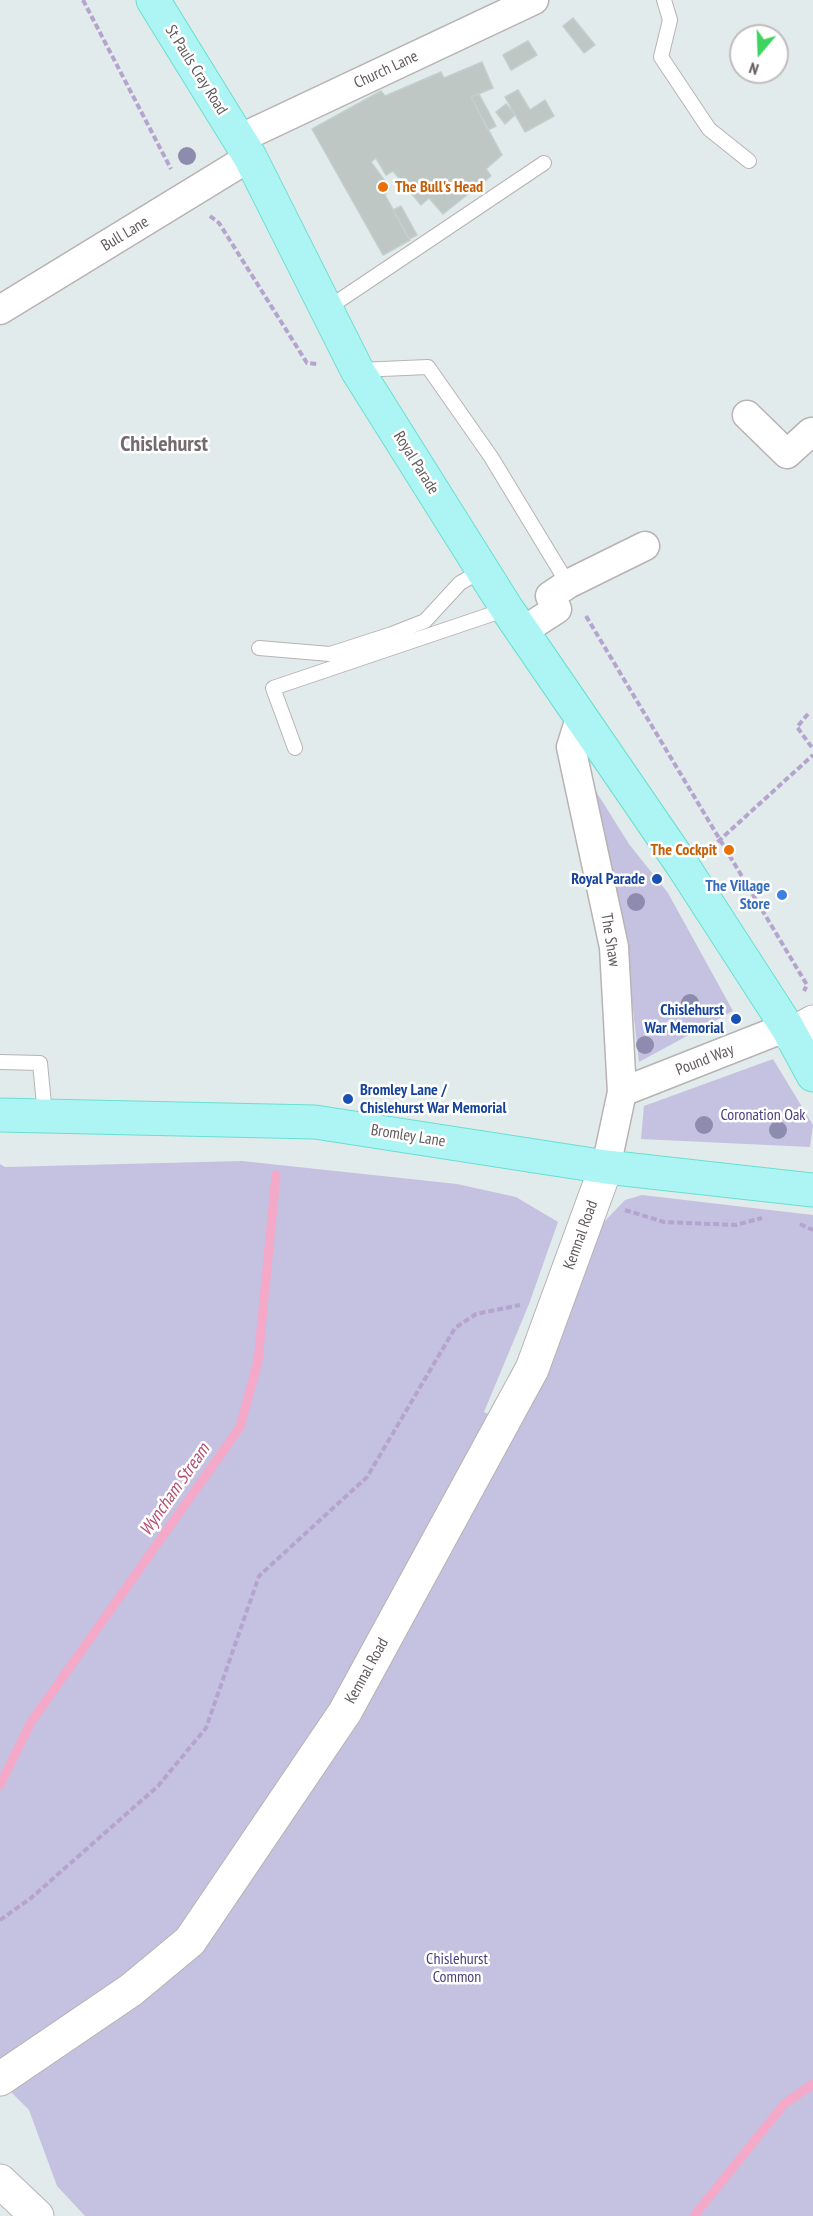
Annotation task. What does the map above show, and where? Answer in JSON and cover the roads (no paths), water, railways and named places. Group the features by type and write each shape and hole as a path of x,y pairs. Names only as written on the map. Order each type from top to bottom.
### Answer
{"main road":[{"name":"St Pauls Cray Road","path":"153,0 245,148"},
{"name":"Royal Parade","path":"245,148 328,308 357,370 515,620 797,1028 813,1075"},
{"name":"Bromley Lane","path":"0,1115 315,1122 606,1167 813,1190"}],"street":[{"name":"Church Lane","path":"245,148 534,0"},
{"name":"Bull Lane","path":"0,310 186,198 245,148"},
{"path":"747,415 787,454 813,433"},
{"path":"515,620 557,609 550,596 568,584 645,546"},
{"name":"The Shaw","path":"581,715 572,747 614,947 622,1092 606,1167"},
{"name":"Pound Way","path":"622,1092 797,1028"},
{"name":"Kemnal Road","path":"0,2079 131,1990 190,1941 345,1712 532,1369 606,1167"},
{"path":"0,2181 37,2216"}],"lane":[{"path":"664,0 670,20 661,57 709,129 749,161"},
{"path":"328,308 543,163"},
{"path":"357,370 428,367 491,458 568,584"},
{"path":"259,648 330,654 392,634 425,621 460,583 483,570"},
{"path":"295,748 273,688 515,620"},
{"path":"0,1062 40,1063 45,1115"}],"waterway":[{"name":"Wyncham Stream","path":"0,1785 31,1722 240,1427 258,1361 276,1175"},
{"path":"694,2216 784,2104 813,2084"}],"place":[{"name":"The Bull's Head","path":"383,187"},
{"name":"The Cockpit","path":"729,850"},
{"name":"Royal Parade","path":"657,879"},
{"name":"The Village Store","path":"782,895"},
{"name":"Chislehurst War Memorial","path":"736,1019"},
{"name":"Bromley Lane / Chislehurst War Memorial","path":"348,1099"}],"district":[{"name":"Chislehurst","path":"164,445"}],"park label":[{"name":"Coronation Oak","path":"763,1115"},
{"name":"Chislehurst Common","path":"457,1968"}]}
